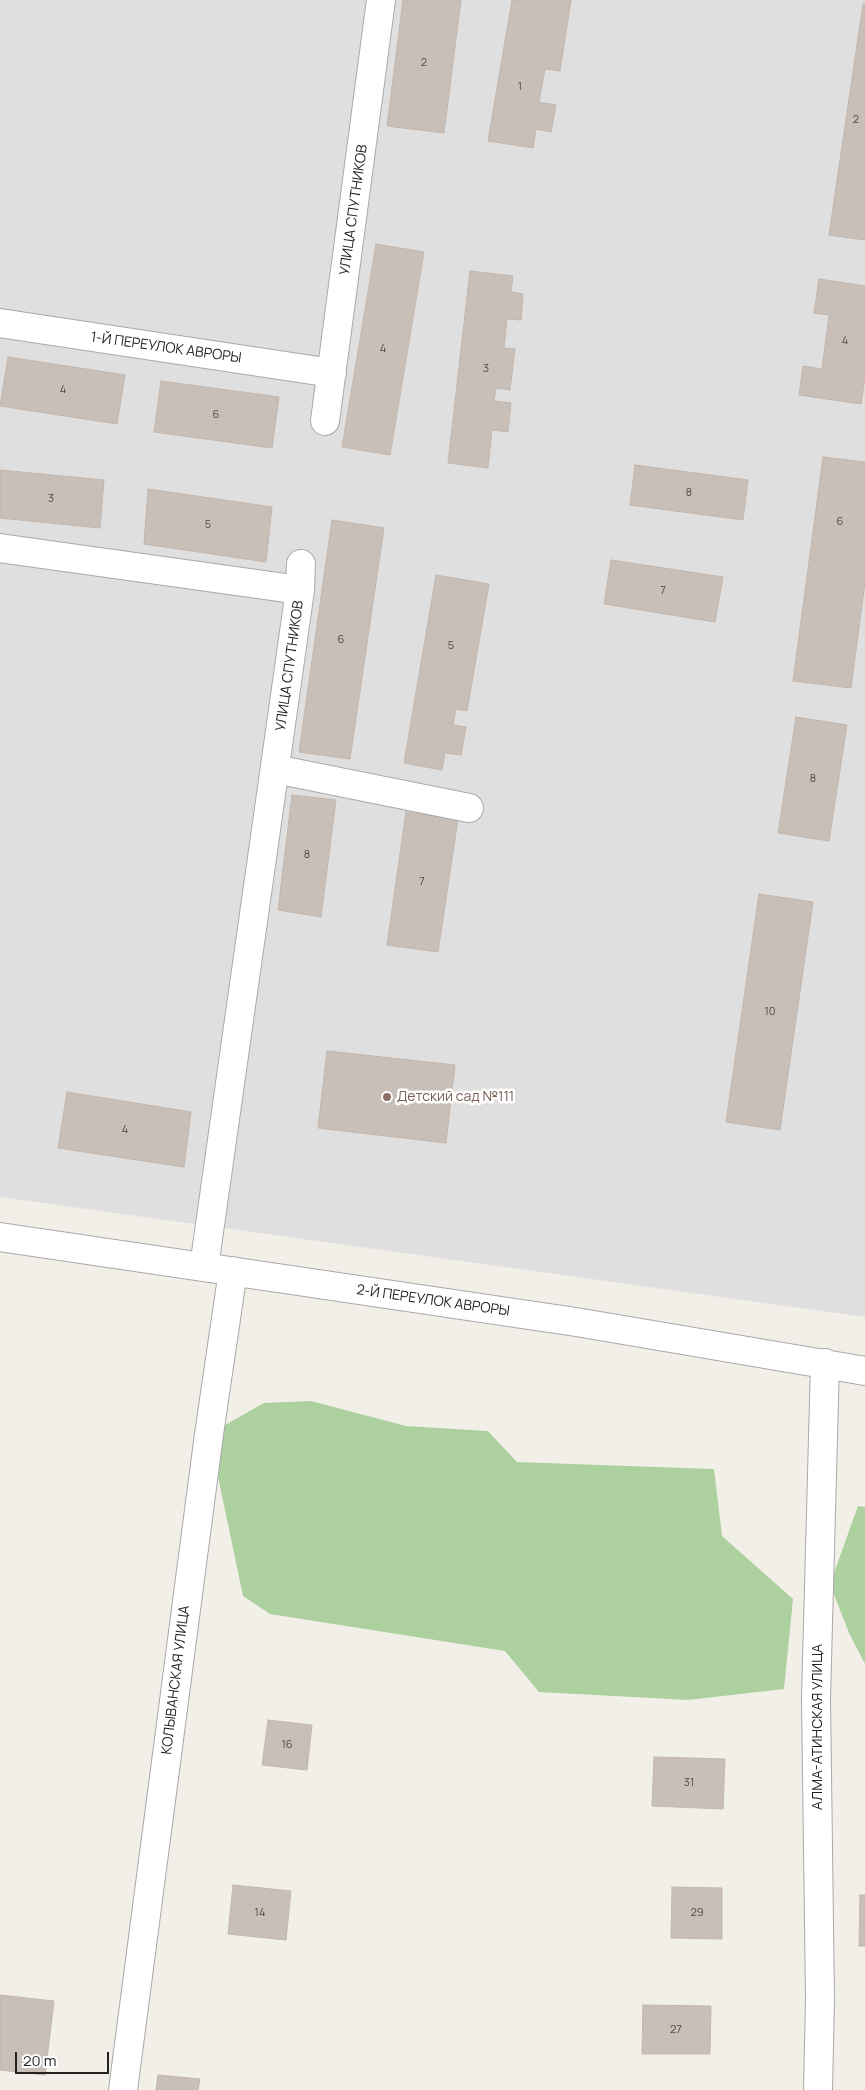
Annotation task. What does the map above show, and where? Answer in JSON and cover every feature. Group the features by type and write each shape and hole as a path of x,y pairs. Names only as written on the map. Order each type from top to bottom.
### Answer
{"street":[{"name":"УЛИЦА СПУТНИКОВ","path":"325,420 381,0"},
{"name":"1-Й ПЕРЕУЛОК АВРОРЫ","path":"0,324 332,373"},
{"name":"УЛИЦА СПУТНИКОВ","path":"0,548 301,577 204,1267"},
{"path":"275,769 469,808"},
{"name":"2-Й ПЕРЕУЛОК АВРОРЫ","path":"0,1237 576,1322 865,1371"},
{"name":"КОЛЫВАНСКАЯ УЛИЦА","path":"122,2090 207,1444 233,1271"},
{"name":"АЛМА-АТИНСКАЯ УЛИЦА","path":"818,2090 820,1999 816,1698 825,1363"}],"shaded area":[{"path":"0,0 865,0 865,1317 0,1197"}],"green space":[{"path":"311,1401 406,1426 488,1431 517,1462 714,1469 722,1536 793,1599 784,1689 688,1700 539,1692 505,1651 270,1614 243,1596 209,1434 264,1403"},
{"path":"858,1506 865,1507 865,1664 849,1633 830,1584"}],"building":[{"path":"403,0 461,0 444,133 387,126"},
{"path":"512,0 571,0 560,71 545,69 539,102 556,105 551,132 536,129 533,148 488,141"},
{"path":"863,4 865,4 865,240 829,235"},
{"path":"376,244 424,252 390,455 342,447"},
{"path":"470,271 513,276 511,292 523,294 521,320 507,319 504,348 515,349 510,390 496,388 494,401 511,403 508,432 492,430 488,468 448,463"},
{"path":"819,279 865,286 865,377 861,404 799,395 803,366 822,369 829,315 814,313"},
{"path":"8,357 125,375 117,424 0,406"},
{"path":"161,381 279,397 272,448 154,432"},
{"path":"823,457 865,462 865,582 851,688 793,681"},
{"path":"635,465 748,480 743,520 630,505"},
{"path":"0,470 104,480 100,528 0,518"},
{"path":"148,489 272,507 266,562 144,544"},
{"path":"332,520 384,528 350,759 299,752"},
{"path":"611,560 723,577 715,622 604,604"},
{"path":"436,575 489,584 467,711 456,709 453,725 466,727 461,755 445,753 442,770 404,763"},
{"path":"796,717 847,725 829,841 778,833"},
{"path":"292,795 336,800 321,917 278,910"},
{"path":"406,812 458,819 438,952 387,945"},
{"path":"759,894 813,902 780,1130 726,1122"},
{"name":"Детский сад №111","path":"327,1051 455,1065 446,1143 318,1128"},
{"path":"67,1092 191,1112 184,1167 58,1148"},
{"path":"268,1720 312,1725 307,1770 262,1765"},
{"path":"654,1757 725,1759 723,1809 652,1806"},
{"path":"233,1885 291,1891 286,1940 228,1934"},
{"path":"672,1887 722,1888 722,1939 671,1938"},
{"path":"860,1895 865,1895 865,1946 859,1946"},
{"path":"0,1995 54,2001 45,2075 0,2070"},
{"path":"643,2005 711,2006 710,2054 642,2054"},
{"path":"158,2075 200,2079 198,2090 156,2090"}],"place":[{"name":"Детский сад №111","path":"387,1097"}]}
